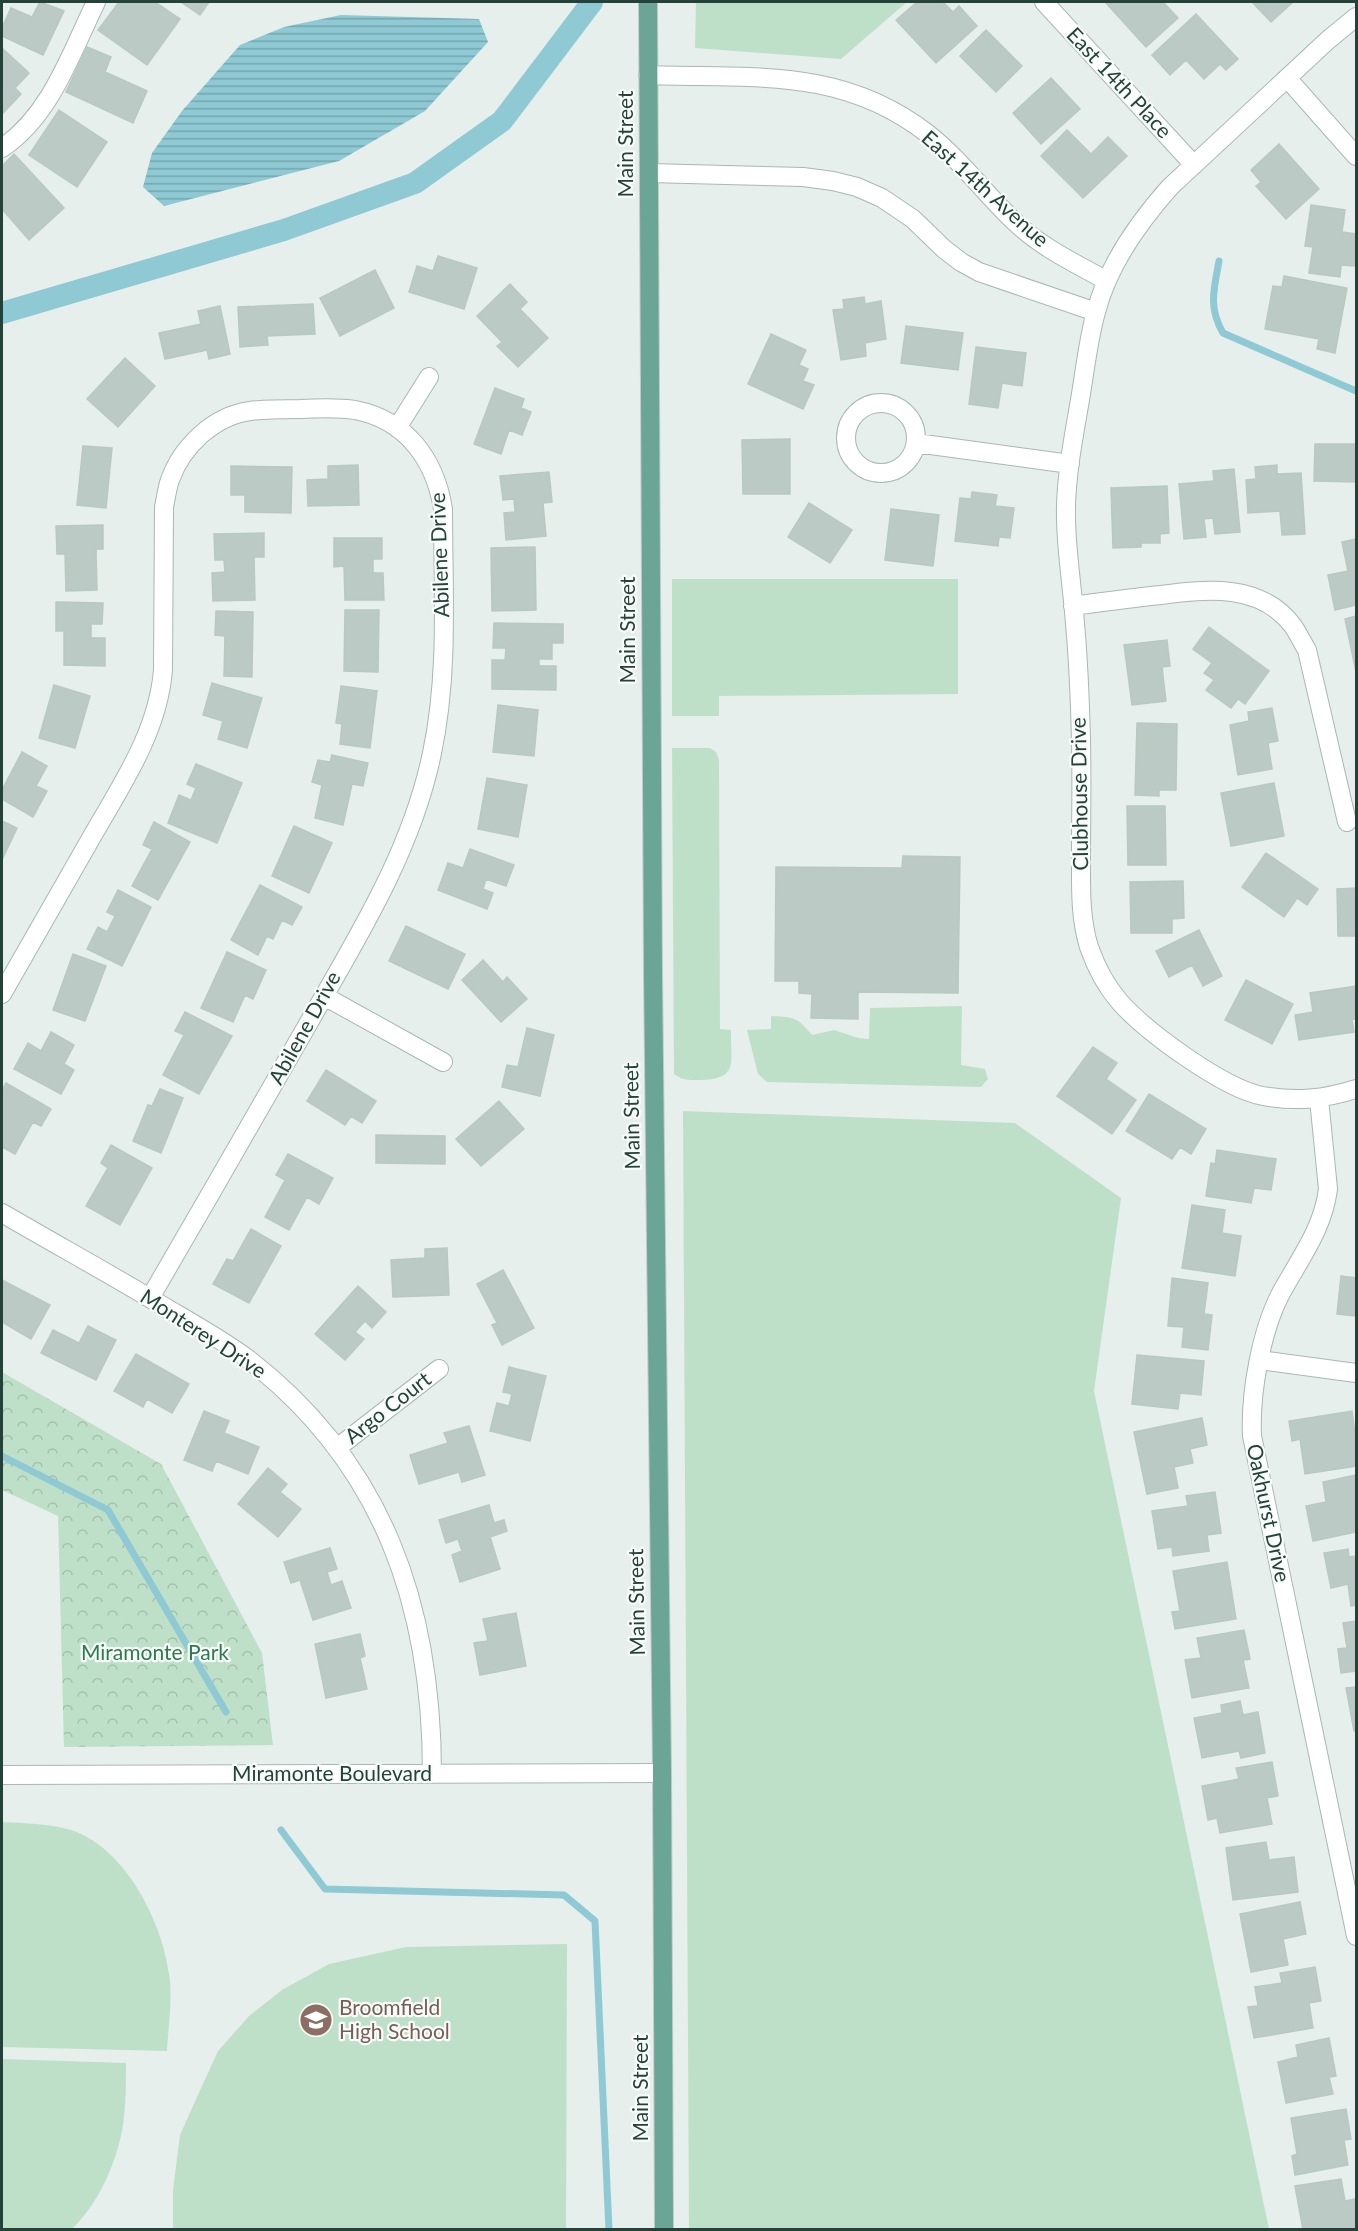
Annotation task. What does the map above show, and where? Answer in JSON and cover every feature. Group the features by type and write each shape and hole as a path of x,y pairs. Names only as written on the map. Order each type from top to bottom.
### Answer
{"main road":[{"name":"Main Street","path":"648,2 653,984 662,1773 664,2229"}],"street":[{"path":"2,148 36,116 50,97 96,2"},
{"name":"East 14th Place","path":"1044,2 1194,165"},
{"path":"649,173 803,177 832,181 857,188 882,198 913,219 944,249 961,262 980,272 1096,312 1107,281 1131,236 1149,210 1287,78 1356,17"},
{"name":"East 14th Avenue","path":"648,75 762,76 796,79 855,95 894,112 928,134 953,156 1015,222 1040,243 1107,281"},
{"path":"1287,78 1356,156"},
{"name":"Clubhouse Drive","path":"1096,312 1070,464 1066,507 1067,561 1073,606 1081,740 1082,906 1090,948 1104,980 1120,1002 1143,1023 1203,1068 1230,1085 1261,1096 1290,1099 1318,1099 1356,1089"},
{"path":"397,428 429,377"},
{"name":"Abilene Drive","path":"2,994 131,767 156,711 163,670 164,507 170,480 179,461 198,436 219,422 247,411 344,409 374,415 397,428 419,448 432,468 443,509 441,710 421,798 402,850 324,996 150,1298"},
{"path":"916,443 1070,464"},
{"path":"1073,606 1203,589 1241,593 1254,597 1278,612 1292,625 1307,650 1347,822"},
{"path":"324,996 443,1062"},
{"name":"Oakhurst Drive","path":"1318,1099 1328,1189 1327,1201 1314,1239 1281,1294 1272,1314 1251,1406 1252,1436 1356,1936"},
{"name":"Monterey Drive","path":"2,1213 213,1335 247,1358 282,1388 317,1423 352,1468 394,1549 409,1590 427,1687 432,1740 432,1774"},
{"path":"1260,1360 1356,1373"},
{"name":"Argo Court","path":"336,1448 439,1369"},
{"name":"Miramonte Boulevard","path":"2,1775 662,1773"}],"green space":[{"path":"696,2 907,2 841,59 695,48"},
{"path":"672,579 958,579 958,694 719,696 719,716 672,716"},
{"path":"672,748 710,748 716,752 719,760 720,1029 731,1030 731,1059 727,1072 713,1079 687,1080 674,1074"},
{"path":"962,1006 961,1065 985,1069 988,1079 981,1087 767,1082 758,1074 747,1030 771,1029 771,1016 779,1016 798,1021 812,1035 834,1030 869,1039 870,1008"},
{"path":"683,1111 1015,1123 1121,1198 1094,1391 1269,2229 689,2229"},
{"name":"Miramonte Park","path":"2,1372 161,1464 262,1653 273,1745 64,1747 58,1516 2,1490"},
{"path":"2,1822 48,1825 74,1831 93,1840 125,1871 150,1910 165,1953 171,1992 167,2051 2,2047"},
{"path":"567,1944 566,2229 173,2229 173,2190 180,2135 197,2097 218,2051 249,2016 282,1990 329,1964 406,1947"},
{"path":"2,2059 126,2063 124,2117 116,2153 91,2207 72,2229 2,2229"}],"water":[{"path":"341,15 479,19 488,42 425,111 339,161 164,206 143,187 152,153 182,111 240,45 284,27"}],"building":[{"path":"40,2 64,11 43,55 2,36 2,28 11,8 32,17"},
{"path":"119,2 155,2 180,19 147,65 98,30"},
{"path":"181,2 209,2 200,15"},
{"path":"917,2 943,2 953,12 959,6 977,26 936,63 896,20"},
{"path":"1107,2 1163,2 1178,18 1146,47"},
{"path":"1252,2 1293,2 1271,22"},
{"path":"1196,14 1238,59 1226,70 1220,64 1204,79 1186,60 1170,75 1152,55"},
{"path":"986,30 1022,66 996,92 960,56"},
{"path":"87,47 111,57 105,72 147,91 133,123 66,92"},
{"path":"3,49 29,73 15,88 21,94 2,114"},
{"path":"1051,78 1080,109 1041,144 1013,113"},
{"path":"59,110 107,142 77,187 29,155"},
{"path":"1067,130 1091,154 1108,137 1127,156 1083,198 1041,156"},
{"path":"1279,144 1319,189 1286,219 1256,186 1261,182 1251,170"},
{"path":"14,154 64,208 29,240 2,209 2,166"},
{"path":"1311,205 1345,210 1342,232 1356,234 1355,266 1341,265 1340,277 1309,273 1313,247 1305,246"},
{"path":"438,256 477,268 464,309 409,292 417,266 433,271"},
{"path":"375,270 394,308 340,336 320,298"},
{"path":"1284,276 1347,288 1335,353 1317,349 1319,339 1265,329 1273,286 1282,287"},
{"path":"510,284 527,302 520,309 548,338 518,367 497,346 502,342 477,316"},
{"path":"864,297 865,304 881,301 886,339 865,343 866,356 841,360 833,310 844,309 843,300"},
{"path":"313,304 315,334 267,336 268,345 240,347 238,307"},
{"path":"220,306 230,354 209,359 207,350 165,359 159,333 201,324 198,311"},
{"path":"906,326 963,333 958,370 901,363"},
{"path":"771,334 806,350 799,365 808,369 803,381 814,385 803,409 748,384"},
{"path":"976,347 1026,353 1022,386 1002,383 998,408 969,404"},
{"path":"125,358 155,386 118,427 87,399"},
{"path":"495,388 524,399 521,408 531,412 522,435 509,430 501,454 474,444"},
{"path":"790,439 790,494 743,494 742,440"},
{"path":"1315,444 1356,444 1356,482 1314,481"},
{"path":"83,446 112,448 106,508 77,505"},
{"path":"358,465 359,505 308,506 307,480 328,479 328,466"},
{"path":"1277,465 1277,474 1301,473 1305,534 1282,535 1280,511 1248,513 1246,480 1256,479 1255,467"},
{"path":"231,466 292,467 291,513 245,512 245,495 231,495"},
{"path":"1234,469 1240,532 1215,534 1213,518 1204,519 1206,537 1184,539 1179,484 1214,481 1213,471"},
{"path":"549,472 552,502 543,503 546,536 506,540 504,513 515,512 514,499 503,500 500,476"},
{"path":"1167,486 1169,533 1160,534 1160,543 1141,543 1141,547 1113,548 1111,488"},
{"path":"972,492 997,495 995,506 1014,508 1010,538 999,537 998,546 955,541 960,498 971,499"},
{"path":"809,503 852,530 830,563 788,537"},
{"path":"891,509 939,515 933,566 885,560"},
{"path":"103,525 103,549 96,549 97,590 66,591 65,554 57,554 56,526"},
{"path":"264,533 264,557 254,557 255,600 213,601 212,573 225,572 224,560 215,560 214,534"},
{"path":"334,538 382,538 382,559 373,559 373,573 383,573 384,600 345,600 344,566 334,567"},
{"path":"1356,539 1356,593 1354,594 1356,605 1335,610 1328,575 1348,571 1342,542"},
{"path":"535,547 536,610 492,611 491,548"},
{"path":"56,602 103,603 102,624 91,624 91,638 105,638 105,666 64,665 64,631 56,631"},
{"path":"345,610 379,610 378,672 344,671"},
{"path":"216,611 253,612 252,677 224,676 225,636 215,635"},
{"path":"1356,616 1356,672 1345,619"},
{"path":"494,623 563,624 563,643 552,643 552,659 539,659 539,666 556,666 556,690 492,689 492,660 505,660 506,648 493,648"},
{"path":"1209,627 1269,671 1245,704 1238,699 1231,708 1206,690 1214,680 1204,673 1212,663 1193,649"},
{"path":"1167,640 1170,666 1162,667 1166,701 1132,705 1124,645"},
{"path":"212,683 262,698 247,748 218,739 223,721 203,715"},
{"path":"54,685 90,696 75,748 39,738"},
{"path":"341,686 377,691 370,748 340,744 342,724 336,723"},
{"path":"498,705 538,710 534,756 493,752"},
{"path":"1272,708 1278,741 1268,743 1272,769 1238,775 1230,725 1249,721 1248,712"},
{"path":"1137,723 1177,724 1176,790 1159,790 1159,796 1135,795"},
{"path":"22,752 47,766 36,786 47,791 33,817 2,799 2,790"},
{"path":"332,755 368,763 363,786 352,784 343,825 315,818 322,785 312,782 318,760 330,762"},
{"path":"196,764 242,783 217,843 168,823 179,795 191,800 196,788 187,784"},
{"path":"487,778 527,785 518,837 478,829"},
{"path":"1274,783 1284,836 1231,846 1221,793"},
{"path":"1127,806 1165,806 1166,865 1128,865"},
{"path":"2,821 17,828 2,860"},
{"path":"154,822 190,842 158,900 132,886 152,849 143,845"},
{"path":"294,826 332,843 309,893 272,876"},
{"path":"470,849 514,865 506,886 486,879 483,889 493,893 487,909 438,890 448,863 463,868"},
{"path":"1266,853 1318,889 1307,905 1297,898 1284,917 1242,887"},
{"path":"903,856 960,857 958,993 858,992 858,1019 811,1018 812,994 799,993 799,981 775,981 776,867 902,868"},
{"path":"1183,881 1184,918 1172,919 1172,933 1131,933 1130,882"},
{"path":"260,885 302,907 292,925 282,920 273,939 267,936 258,955 231,940"},
{"path":"1356,888 1356,936 1338,936 1337,889"},
{"path":"118,890 151,907 122,966 87,949 98,927 107,932 115,916 107,912"},
{"path":"406,926 465,954 448,989 389,961"},
{"path":"1199,930 1222,976 1203,986 1192,965 1169,977 1156,951"},
{"path":"227,952 266,970 253,999 245,995 233,1022 201,1008"},
{"path":"73,954 106,966 85,1021 53,1010"},
{"path":"483,960 503,982 507,977 527,999 501,1022 462,980"},
{"path":"1246,980 1293,1004 1272,1044 1225,1020"},
{"path":"1356,986 1356,1019 1352,1019 1354,1032 1299,1040 1295,1015 1313,1012 1310,993"},
{"path":"185,1012 232,1036 199,1094 163,1075 184,1035 175,1031"},
{"path":"527,1028 554,1035 540,1096 502,1087 507,1065 518,1067"},
{"path":"51,1032 74,1045 64,1064 74,1070 61,1094 14,1069 28,1043 41,1051"},
{"path":"1093,1047 1117,1063 1106,1079 1136,1100 1112,1134 1057,1096"},
{"path":"326,1070 376,1101 362,1123 351,1116 345,1125 307,1101"},
{"path":"6,1083 51,1109 41,1126 33,1122 15,1154 2,1147 2,1091"},
{"path":"160,1089 183,1098 161,1153 133,1141 148,1105 152,1106"},
{"path":"1149,1094 1206,1129 1191,1154 1180,1147 1172,1159 1126,1131"},
{"path":"499,1101 524,1129 481,1166 456,1139"},
{"path":"376,1135 445,1136 445,1164 376,1163"},
{"path":"111,1145 152,1168 120,1225 86,1206 108,1168 101,1163"},
{"path":"1217,1150 1276,1159 1271,1190 1254,1188 1251,1203 1206,1196 1211,1163 1215,1164"},
{"path":"288,1154 333,1178 319,1204 307,1197 289,1230 265,1217 285,1180 276,1175"},
{"path":"1192,1205 1225,1210 1222,1233 1241,1236 1235,1276 1182,1268"},
{"path":"251,1229 281,1246 249,1303 213,1284 227,1259 233,1261"},
{"path":"447,1248 449,1295 393,1297 391,1260 425,1258 425,1249"},
{"path":"503,1270 534,1328 502,1345 492,1325 497,1323 477,1284"},
{"path":"1341,1276 1356,1278 1356,1316 1337,1314"},
{"path":"1172,1278 1208,1283 1204,1314 1212,1315 1208,1350 1182,1347 1184,1327 1168,1326"},
{"path":"2,1280 50,1305 31,1339 2,1322"},
{"path":"358,1286 386,1312 372,1328 365,1321 355,1332 364,1339 345,1360 315,1334"},
{"path":"88,1326 116,1340 96,1380 41,1353 53,1330 79,1343"},
{"path":"136,1354 189,1384 172,1413 147,1399 143,1407 114,1391"},
{"path":"1137,1355 1204,1361 1201,1395 1180,1393 1178,1409 1132,1404"},
{"path":"509,1367 546,1376 530,1441 490,1431 497,1403 509,1406 512,1394 503,1392"},
{"path":"204,1411 229,1421 224,1433 259,1447 248,1474 216,1461 212,1471 184,1460"},
{"path":"1352,1411 1356,1466 1305,1474 1300,1439 1292,1441 1289,1421"},
{"path":"1202,1418 1207,1445 1190,1449 1193,1463 1174,1467 1178,1488 1147,1494 1134,1432"},
{"path":"469,1426 485,1475 462,1482 459,1472 419,1484 410,1455 448,1443 444,1433"},
{"path":"268,1468 287,1484 280,1492 301,1509 278,1537 238,1504"},
{"path":"1356,1475 1356,1532 1313,1541 1306,1506 1326,1502 1323,1482"},
{"path":"1215,1492 1221,1533 1207,1535 1209,1551 1173,1556 1172,1547 1158,1549 1152,1511 1188,1506 1186,1496"},
{"path":"489,1505 494,1523 504,1520 507,1531 490,1537 500,1569 460,1582 452,1555 462,1551 458,1539 446,1543 439,1520"},
{"path":"330,1548 337,1569 327,1572 331,1585 342,1581 351,1608 313,1620 300,1580 291,1583 284,1562"},
{"path":"1348,1549 1349,1557 1356,1556 1356,1605 1351,1606 1348,1584 1331,1588 1324,1553"},
{"path":"1227,1562 1236,1619 1175,1629 1172,1612 1180,1611 1173,1571"},
{"path":"516,1613 526,1666 480,1675 474,1643 488,1641 483,1619"},
{"path":"1356,1621 1356,1671 1341,1673 1338,1649 1347,1648 1343,1623"},
{"path":"1244,1630 1250,1659 1243,1660 1249,1688 1192,1698 1185,1660 1201,1658 1197,1638"},
{"path":"360,1634 365,1656 360,1658 367,1689 326,1698 315,1644"},
{"path":"1356,1687 1356,1730 1354,1731 1346,1688"},
{"path":"1240,1701 1243,1715 1258,1712 1265,1753 1241,1758 1239,1751 1202,1758 1194,1718 1222,1713 1221,1705"},
{"path":"1272,1762 1278,1796 1267,1798 1272,1824 1220,1833 1217,1818 1208,1820 1202,1786 1239,1779 1236,1768"},
{"path":"1266,1842 1269,1860 1294,1857 1298,1892 1233,1900 1226,1848"},
{"path":"1300,1902 1306,1934 1283,1939 1288,1965 1251,1972 1240,1914"},
{"path":"1315,1967 1321,2001 1309,2003 1313,2028 1254,2038 1248,2007 1258,2006 1255,1987 1282,1983 1280,1973"},
{"path":"1329,2038 1336,2076 1329,2077 1333,2094 1286,2103 1278,2062 1298,2057 1296,2045"},
{"path":"1346,2109 1351,2139 1344,2140 1348,2165 1295,2175 1292,2156 1297,2154 1291,2118"},
{"path":"1341,2179 1345,2201 1356,2199 1356,2230 1303,2230 1295,2186"}],"waterway":[{"path":"2,313 284,230 415,183 502,121 592,2"},
{"path":"1219,261 1213,298 1215,315 1223,333 1356,391"},
{"path":"2,1456 108,1510 226,1712"},
{"path":"281,1830 325,1889 564,1895 595,1921 609,2230"}],"place":[{"name":"Broomfield High School","path":"316,2020"}]}
